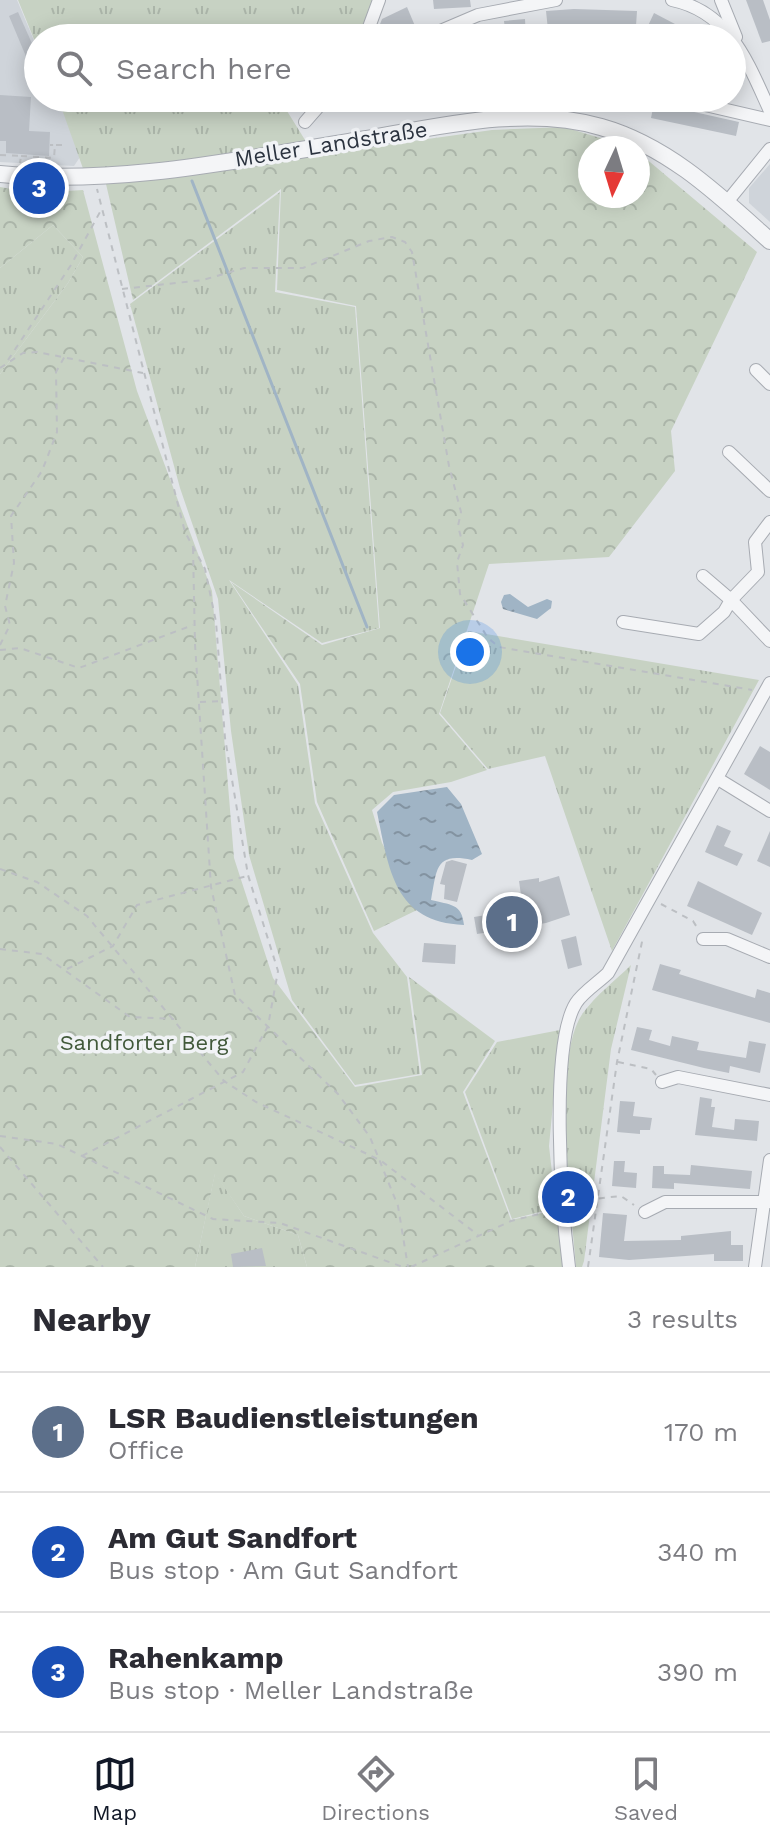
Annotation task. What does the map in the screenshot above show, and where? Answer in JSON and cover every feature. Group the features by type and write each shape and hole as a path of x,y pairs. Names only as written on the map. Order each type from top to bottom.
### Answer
{"street":[{"path":"370,24 379,0"},
{"path":"457,24 478,15 556,0"},
{"path":"672,0 711,16 719,24"},
{"path":"721,0 731,24"},
{"path":"746,59 770,111"},
{"path":"305,122 314,112"},
{"path":"735,112 770,120"},
{"name":"Meller Landstraße","path":"0,174 71,177 148,171 425,129 498,120 556,120 599,126 664,154 727,202 770,241"},
{"path":"727,202 770,149"},
{"path":"756,370 770,384"},
{"path":"729,452 770,491"},
{"path":"623,622 699,634 724,612 731,600 758,572 755,542 770,522"},
{"path":"703,576 770,641"},
{"path":"569,1267 559,1146 564,1053 570,1021 577,1002 608,973 767,688"},
{"path":"718,779 770,811"},
{"path":"703,939 727,939 770,957"},
{"path":"662,1082 678,1077 770,1095"},
{"path":"755,1267 767,1202 770,1160"},
{"path":"645,1212 665,1202 767,1202"}],"path":[{"path":"50,145 64,145"},
{"path":"21,156 54,158 55,145"},
{"path":"82,1156 243,1072 268,1026 278,971 248,875 222,701 216,622 205,569 185,532 96,183"},
{"path":"0,368 71,265 101,210"},
{"path":"121,290 203,280 230,271 303,268 369,241 392,237 405,242 412,252 449,466 461,512 458,526 463,545 457,562 460,594 488,638 499,647 767,688"},
{"path":"8,360 23,353 65,356 143,373"},
{"path":"65,356 56,372 57,432 42,471 11,516 14,563 5,606 10,625 0,647 20,648 79,668 194,625"},
{"path":"193,547 194,625 211,887 235,995 338,1094 370,1137 398,1206 407,1267"},
{"path":"199,702 222,701"},
{"path":"0,869 37,882 68,900 113,946 176,1019 224,1081 256,1102 380,1160 478,1235"},
{"path":"67,969 113,946 137,905 248,875"},
{"path":"651,898 693,921 703,939"},
{"path":"588,1267 617,1062 644,929"},
{"path":"0,949 42,954 130,1017 176,1019"},
{"path":"617,1062 651,1069 662,1082"},
{"path":"0,1136 57,1144 213,1219 280,1223 407,1267 511,1221 564,1208 580,1198 621,1196 645,1212"},
{"path":"0,1147 103,1267"}],"shaded area":[{"path":"0,0 17,0 27,24 24,24 24,112 64,112 80,157 74,166 0,162"},
{"path":"770,164 770,222 749,203 749,188"}],"green space":[{"path":"18,0 376,0 366,24 28,24"},
{"path":"63,112 288,112 310,148 86,177"},
{"path":"564,127 594,136 578,136 578,208 650,208 650,162 757,252 671,431 675,471 609,557 489,564 439,714 487,770 451,782 393,792 372,810 382,843 419,909 374,931 317,802 300,684 231,582 322,645 380,628 356,306 277,290 281,189 133,300 106,184 492,130"},
{"name":"Sandforter Berg","path":"0,187 35,193 83,190 137,391 212,591 234,858 273,978 355,1087 422,1075 409,977 495,1041 463,1092 511,1220 564,1208 569,1267 307,1267 298,1235 244,1216 215,1174 195,1267 0,1267 0,374 68,283 83,257 53,225 0,268"},
{"path":"280,192 275,292 355,307 379,628 322,643 229,580 298,685 315,803 373,933 407,977 420,1074 355,1085 292,1000 249,855 231,731 218,599 180,488 130,304"},
{"path":"53,225 83,257 68,283 0,374 0,268"},
{"path":"468,631 759,680 612,951 545,756 488,769 440,713"},
{"path":"631,965 611,1049 584,1261 582,1267 576,1267 566,1136 568,1063 573,1034 583,1013"},
{"path":"560,1030 549,1146 556,1208 512,1219 465,1092 497,1042"},
{"path":"215,1173 244,1216 298,1235 307,1267 195,1267"}],"water":[{"path":"510,594 528,607 547,599 552,601 551,608 537,619 503,609 501,602 504,595"},
{"path":"447,787 461,804 482,854 472,860 460,858 444,861 437,872 431,900 458,909 464,925 441,922 409,903 391,872 377,812 394,795"}],"building":[{"path":"433,0 470,0 471,7 434,9"},
{"path":"746,0 763,0 770,20 770,41 762,43"},
{"path":"407,7 414,24 380,24 382,19"},
{"path":"546,11 637,11 636,24 547,24"},
{"path":"18,12 24,26 24,52 9,16"},
{"path":"654,13 675,24 649,24"},
{"path":"525,19 525,24 504,24 504,21"},
{"path":"0,95 24,97 24,112 30,112 29,131 50,132 49,156 6,153 6,141 0,141"},
{"path":"652,112 694,112 739,122 736,136 651,118"},
{"path":"760,746 770,752 770,790 744,774"},
{"path":"717,825 731,831 724,846 743,854 737,866 705,852"},
{"path":"770,831 770,867 757,861"},
{"path":"452,860 467,864 457,902 444,899 445,885 440,884 446,862"},
{"path":"559,876 570,915 546,923 477,934 474,917 523,909 519,881 539,878 539,882"},
{"path":"698,881 762,913 752,935 687,906"},
{"path":"576,936 582,965 568,969 561,940"},
{"path":"424,943 456,945 455,964 422,962"},
{"path":"660,964 681,970 679,974 755,998 757,989 770,993 770,1023 652,990"},
{"path":"637,1027 652,1030 649,1040 670,1046 672,1036 699,1042 697,1050 746,1058 749,1041 766,1044 760,1073 730,1066 729,1073 631,1050"},
{"path":"700,1097 712,1099 711,1107 715,1107 712,1127 734,1130 735,1119 759,1121 757,1141 695,1135"},
{"path":"620,1101 635,1102 633,1116 652,1118 650,1130 640,1130 640,1134 617,1132"},
{"path":"614,1161 625,1161 624,1172 637,1173 636,1188 612,1186"},
{"path":"691,1165 752,1171 750,1189 674,1183 674,1189 652,1188 653,1166 664,1166 664,1174 690,1175"},
{"path":"603,1213 627,1215 624,1241 681,1240 681,1236 731,1231 731,1245 743,1245 743,1261 714,1261 714,1254 629,1260 599,1257"},
{"path":"262,1248 266,1266 233,1267 231,1254"}],"waterway":[{"path":"192,181 367,627"}],"place":[{"name":"Rahenkamp","path":"39,188"},
{"name":"LSR Baudienstleistungen","path":"512,922"},
{"name":"Am Gut Sandfort","path":"568,1197"}]}
